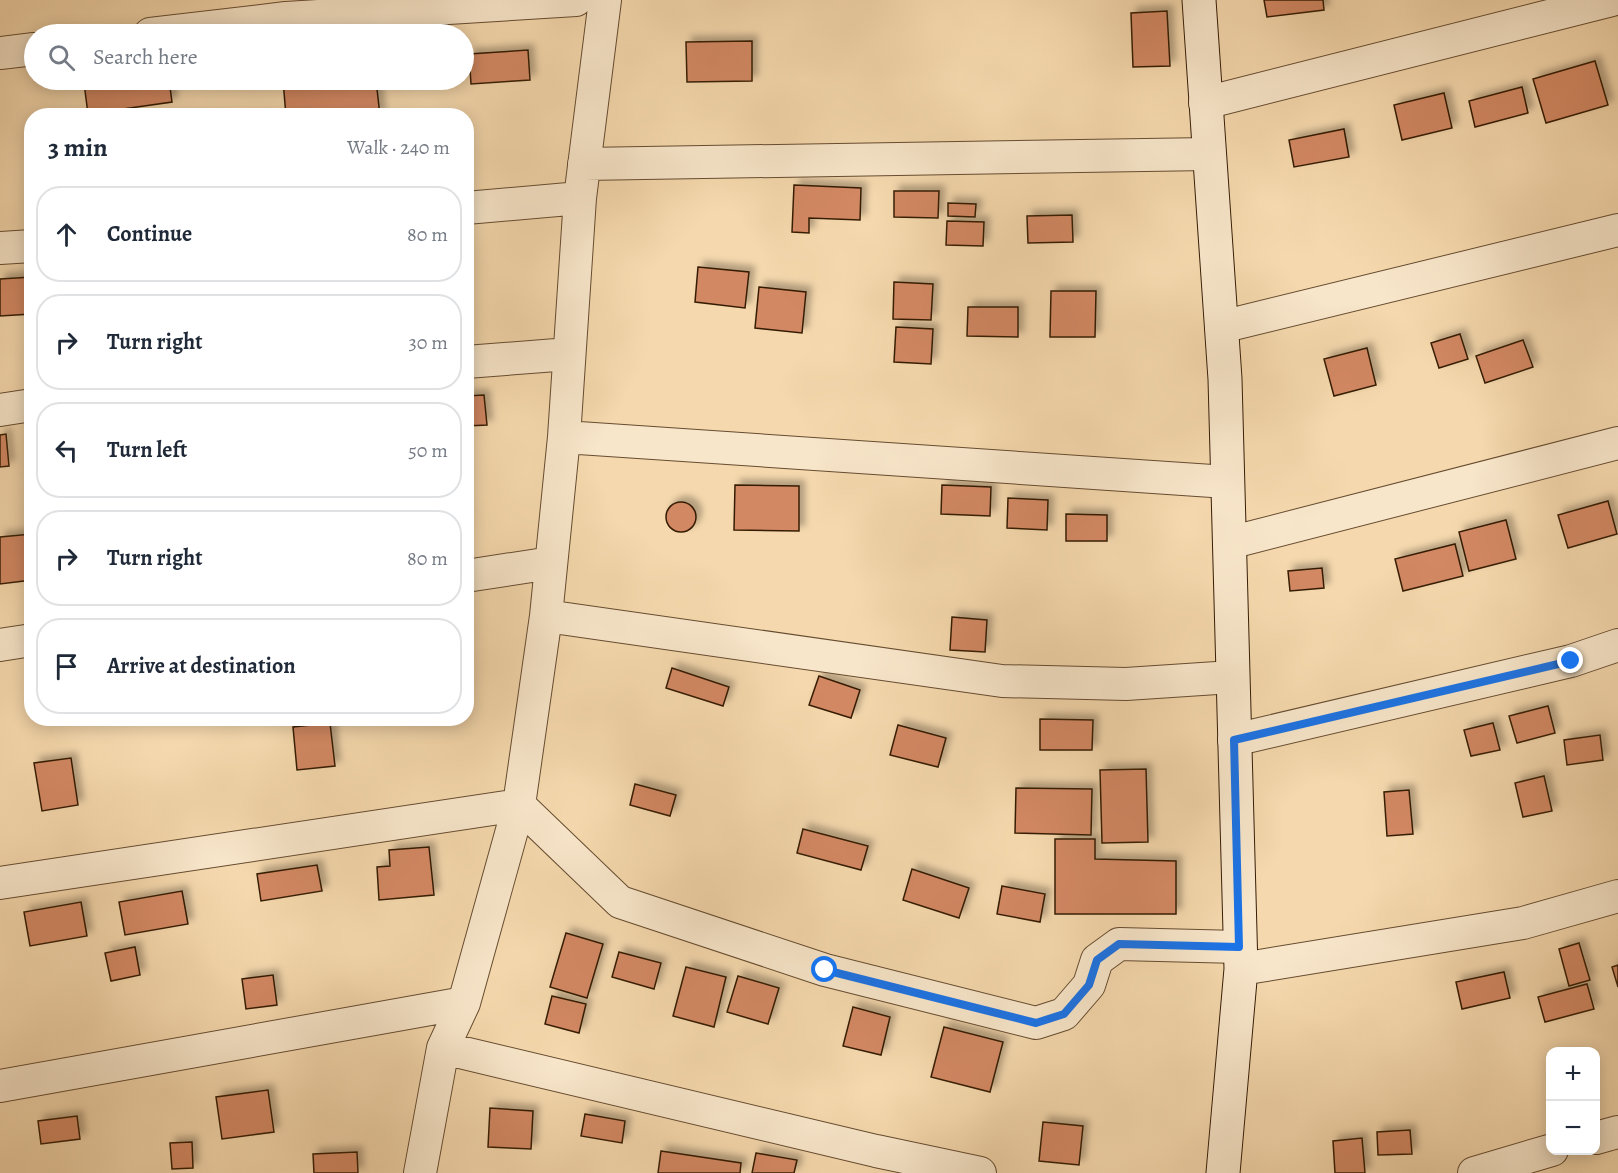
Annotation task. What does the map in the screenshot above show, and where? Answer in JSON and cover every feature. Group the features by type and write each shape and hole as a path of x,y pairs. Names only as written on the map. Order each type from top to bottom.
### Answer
{"street":[{"path":"235,24 286,18 576,0"},
{"path":"420,1173 443,1048 464,1003 519,805 546,616 564,437 580,198 605,0"},
{"path":"1199,0 1225,379 1240,958 1223,1173"},
{"path":"1205,103 1612,0"},
{"path":"0,53 24,50"},
{"path":"584,164 1209,154"},
{"path":"474,207 580,198"},
{"path":"1221,327 1618,230"},
{"path":"0,248 24,246"},
{"path":"474,361 570,354"},
{"path":"0,410 24,406"},
{"path":"564,437 1227,482"},
{"path":"1229,543 1618,443"},
{"path":"474,575 551,563"},
{"path":"546,616 1002,681 1126,684 1232,677"},
{"path":"0,645 24,641"},
{"path":"1234,740 1571,661 1618,645"},
{"path":"0,883 519,805"},
{"path":"519,805 620,902 825,970 1036,1023 1064,1014 1089,985 1097,960 1119,944 1240,958 1523,922 1618,896"},
{"path":"0,1086 464,1003"},
{"path":"443,1048 876,1151 980,1173"},
{"path":"1600,1137 1618,1132"},
{"path":"1474,1173 1546,1152"}],"building":[{"path":"1264,0 1323,0 1324,10 1267,17"},
{"path":"1167,11 1170,66 1133,67 1131,13"},
{"path":"752,41 752,81 687,82 686,42"},
{"path":"528,50 530,80 474,84 474,54"},
{"path":"1595,61 1608,105 1546,123 1533,79"},
{"path":"1522,87 1528,113 1475,127 1469,101"},
{"path":"85,90 170,90 172,102 130,108 87,108"},
{"path":"284,90 377,90 379,108 285,108"},
{"path":"1444,93 1452,128 1402,140 1394,105"},
{"path":"1344,129 1349,157 1294,167 1289,140"},
{"path":"794,185 861,188 860,220 809,218 809,233 792,232"},
{"path":"894,191 939,191 938,218 894,217"},
{"path":"948,203 976,204 975,217 948,216"},
{"path":"1072,215 1073,242 1028,243 1027,216"},
{"path":"947,221 984,222 983,246 946,245"},
{"path":"698,267 749,272 745,308 695,302"},
{"path":"24,278 24,314 0,316 0,279"},
{"path":"894,282 933,284 931,320 893,319"},
{"path":"759,287 806,292 802,333 755,328"},
{"path":"1051,291 1096,291 1095,337 1050,337"},
{"path":"968,307 1018,307 1018,337 967,336"},
{"path":"896,327 933,329 931,364 894,362"},
{"path":"1460,334 1468,359 1439,368 1431,343"},
{"path":"1523,340 1533,367 1485,383 1476,356"},
{"path":"1367,348 1376,385 1334,396 1324,359"},
{"path":"484,395 487,425 474,426 474,396"},
{"path":"6,434 9,466 0,467 0,435"},
{"path":"735,485 799,486 799,531 734,530"},
{"path":"942,485 991,487 990,516 941,514"},
{"path":"1008,498 1048,500 1047,530 1007,528"},
{"path":"1608,501 1617,534 1568,548 1558,515"},
{"path":"681,502 692,506 696,517 692,528 681,532 670,528 666,517 670,506"},
{"path":"1066,514 1107,515 1107,541 1066,541"},
{"path":"1506,520 1516,559 1469,571 1459,532"},
{"path":"24,535 24,581 0,584 0,537"},
{"path":"1455,544 1463,576 1403,591 1395,559"},
{"path":"1322,568 1324,588 1290,591 1288,571"},
{"path":"952,617 987,620 985,652 950,650"},
{"path":"672,668 729,687 723,706 666,688"},
{"path":"819,676 860,690 851,718 809,705"},
{"path":"1548,706 1555,733 1517,743 1509,716"},
{"path":"1040,719 1093,720 1092,750 1040,750"},
{"path":"1493,723 1500,750 1471,756 1464,730"},
{"path":"898,725 946,738 938,767 890,755"},
{"path":"330,726 335,766 297,770 293,727"},
{"path":"1600,735 1603,760 1567,765 1564,740"},
{"path":"71,758 78,805 42,811 34,763"},
{"path":"1146,769 1148,842 1102,843 1100,770"},
{"path":"1544,776 1552,811 1523,817 1515,783"},
{"path":"635,784 676,795 670,816 630,805"},
{"path":"1016,788 1092,789 1091,835 1015,833"},
{"path":"1409,790 1413,834 1387,836 1384,792"},
{"path":"803,829 868,846 861,870 797,853"},
{"path":"1055,839 1095,839 1095,859 1176,861 1176,914 1055,914"},
{"path":"429,847 434,895 379,900 377,867 390,866 389,850"},
{"path":"317,865 322,891 261,901 257,874"},
{"path":"912,869 969,888 959,918 903,900"},
{"path":"1002,886 1045,894 1040,922 997,914"},
{"path":"182,891 188,924 125,935 119,902"},
{"path":"81,902 87,936 30,946 24,912"},
{"path":"566,933 603,944 587,998 550,987"},
{"path":"1579,943 1590,980 1569,986 1559,949"},
{"path":"135,947 140,975 111,981 105,953"},
{"path":"619,952 661,963 654,989 612,977"},
{"path":"1618,965 1618,987 1612,967"},
{"path":"686,967 726,977 714,1027 673,1016"},
{"path":"1504,972 1510,998 1462,1009 1456,982"},
{"path":"273,975 277,1005 246,1009 242,979"},
{"path":"738,976 779,988 768,1024 727,1012"},
{"path":"1587,984 1594,1009 1545,1022 1538,997"},
{"path":"552,996 586,1004 579,1033 545,1024"},
{"path":"853,1007 890,1017 881,1055 843,1046"},
{"path":"944,1027 1003,1042 990,1092 931,1077"},
{"path":"268,1090 274,1132 222,1139 216,1097"},
{"path":"490,1108 533,1111 531,1149 488,1147"},
{"path":"585,1114 625,1121 622,1143 581,1136"},
{"path":"77,1116 80,1139 41,1144 38,1121"},
{"path":"1043,1122 1083,1126 1079,1165 1039,1161"},
{"path":"1410,1130 1412,1154 1378,1155 1377,1132"},
{"path":"1362,1138 1365,1173 1335,1173 1333,1141"},
{"path":"192,1142 193,1168 172,1169 170,1143"},
{"path":"661,1151 741,1163 740,1173 658,1173"},
{"path":"357,1152 358,1173 314,1173 313,1154"},
{"path":"756,1153 797,1160 794,1173 752,1173"}],"route":[{"path":"825,970 1036,1023 1064,1014 1089,985 1097,960 1119,944 1239,947 1234,740 1571,661"}]}
